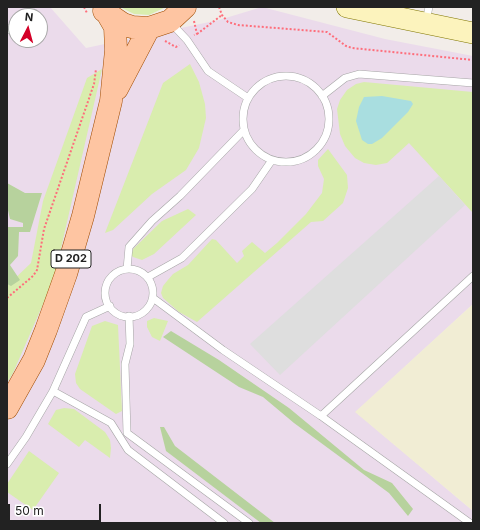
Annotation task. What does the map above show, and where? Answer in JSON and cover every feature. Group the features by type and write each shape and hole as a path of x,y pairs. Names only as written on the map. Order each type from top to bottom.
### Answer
{"main road":[{"path":"347,7 428,15 473,33"},
{"path":"105,11 127,26 149,28 178,14"},
{"name":"D 202","path":"7,408 34,360 66,274 111,101 116,50 115,27 105,11"},
{"name":"D 202","path":"111,101 149,28"}],"lane":[{"path":"178,14 187,40 208,70 248,98"},
{"path":"322,96 345,78 359,74 473,83"},
{"path":"285,76 299,78 312,85 322,96 327,108 329,121 326,134 319,146 310,155 298,160 285,162 272,160 259,153 250,143 244,130 243,113 248,98 258,86 270,79 285,76"},
{"path":"127,269 129,247 152,220 186,191 244,130"},
{"path":"148,277 182,258 252,189 272,160"},
{"path":"135,269 148,277 153,291 152,298 146,310 133,317 120,314 110,306 106,299 106,290 108,283 119,271 135,269"},
{"path":"320,416 473,276"},
{"path":"152,298 223,350 320,416 470,523"},
{"path":"7,464 26,437 53,391 86,317 110,306"},
{"path":"129,316 130,344 125,364 127,433 249,523"},
{"path":"53,391 111,423 128,450 224,523"}],"path":[{"path":"219,7 222,15 228,22 238,25 327,32 346,46 352,48 473,60"},
{"path":"196,34 222,15"},
{"path":"7,298 33,276 37,270 44,229 94,84 96,64"}],"shaded area":[{"path":"7,7 50,7 86,48 219,20 262,7 385,39 473,56 473,304 356,412 473,511 473,523 7,523"},
{"path":"439,176 465,205 280,375 250,344"},
{"path":"473,304 473,511 355,412"}],"green space":[{"path":"120,7 166,7 149,15 134,14"},
{"path":"190,64 199,82 205,104 206,118 199,148 186,170 152,194 113,230 105,233 163,83"},
{"path":"102,69 54,279 13,373 7,383 7,286 31,263 43,201 87,78"},
{"path":"364,82 473,92 473,213 409,143 387,163 376,165 364,163 355,158 345,146 340,134 337,109 340,100 347,90 356,84"},
{"path":"328,149 347,175 348,188 343,203 323,221 311,222 197,322 179,312 163,298 161,293 163,286 167,281 173,274 188,265 212,239 216,240 237,263 244,256 242,251 252,242 265,253 277,243 306,214 322,193 324,179 318,166 318,160"},
{"path":"7,183 25,193 42,193 30,232 19,232 18,256 10,265 20,280 11,286 7,284 7,227 23,227 23,223 10,219 7,206"},
{"path":"188,209 196,215 154,254 142,260 131,255 133,249 162,221"},
{"path":"154,318 168,321 160,341 152,337 147,327 147,321"},
{"path":"105,321 118,325 122,411 116,414 80,389 76,383 75,374 92,326"},
{"path":"171,331 219,360 289,408 364,470 392,483 413,509 408,516 389,493 294,423 263,397 239,387 163,337"},
{"path":"64,408 74,409 105,432 110,440 110,458 85,440 79,447 48,424 56,410"},
{"path":"160,427 164,427 175,446 275,523 261,523 166,451"},
{"path":"29,451 59,473 33,510 7,492 7,484"}],"water":[{"path":"382,96 411,101 413,104 408,112 382,138 372,144 368,144 362,140 356,121 359,107 364,97"}]}
